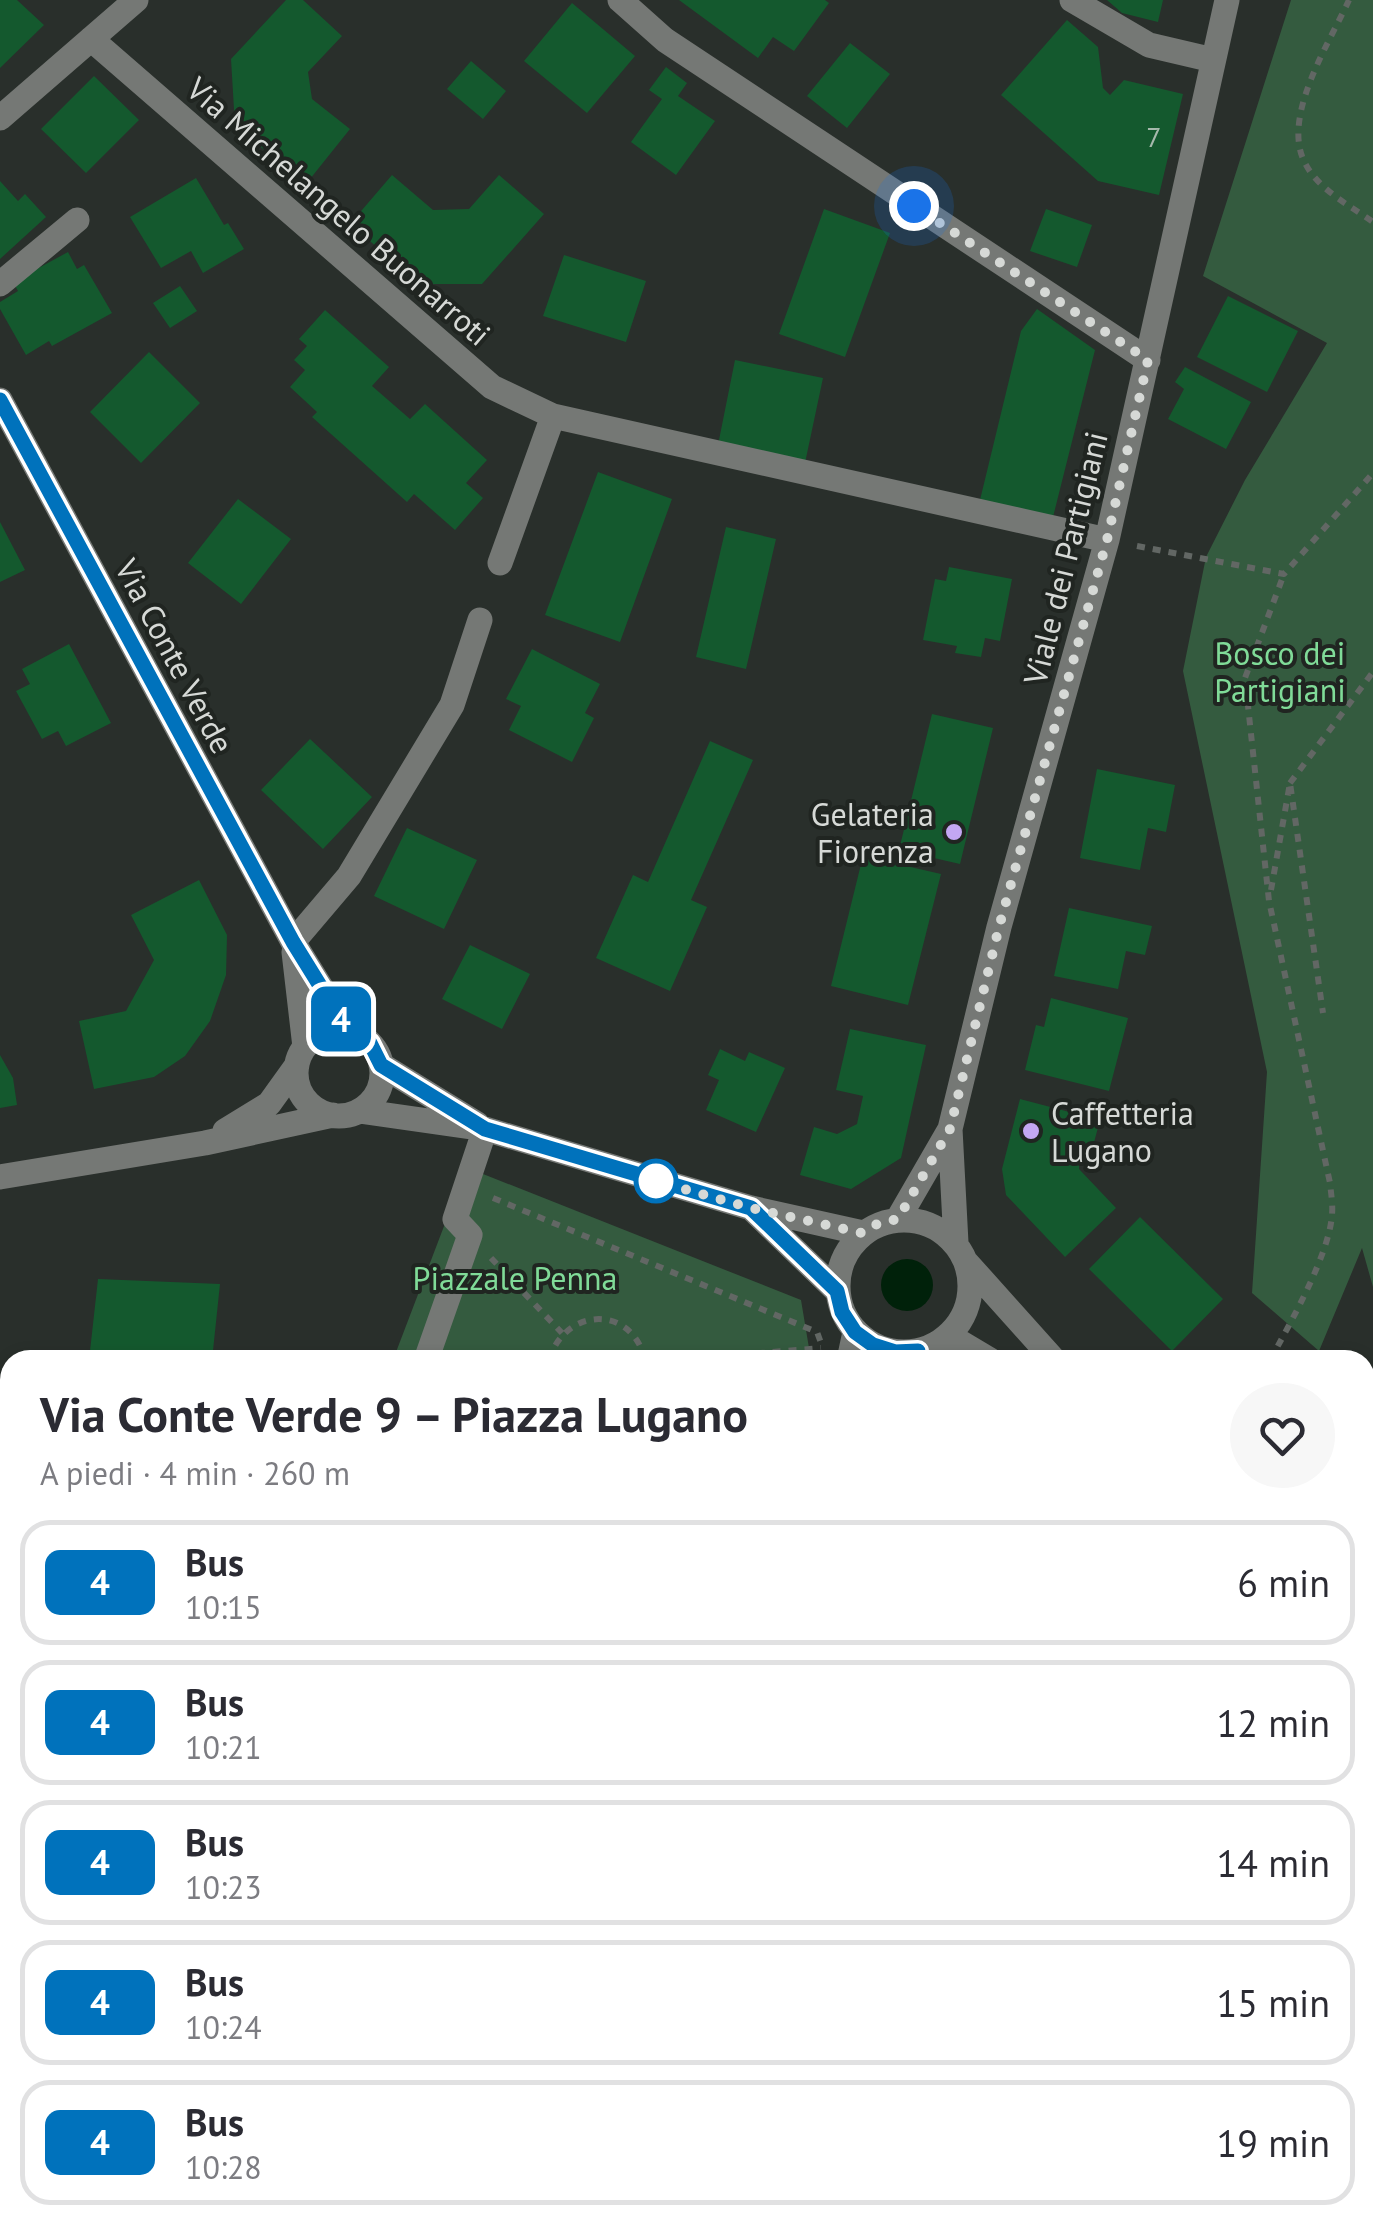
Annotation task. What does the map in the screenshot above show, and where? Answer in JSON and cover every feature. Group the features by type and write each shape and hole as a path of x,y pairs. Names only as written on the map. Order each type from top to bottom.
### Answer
{"street":[{"path":"0,118 136,0"},
{"path":"620,0 664,40 1148,360"},
{"path":"1072,0 1149,45 1213,60"},
{"name":"Viale dei Partigiani","path":"898,1219 950,1129 999,927 1107,540 1227,0"},
{"name":"Via Michelangelo Buonarroti","path":"91,39 492,387 553,416 1107,540"},
{"path":"0,284 77,220"},
{"name":"Via Conte Verde","path":"0,400 293,942 348,1031 370,1043 381,1065 485,1129"},
{"path":"500,563 553,416"},
{"path":"293,942 349,876 452,705 480,620"},
{"name":"Via Conte Verde","path":"293,942 300,1056 296,1079 309,1103 333,1115 359,1111 485,1129 751,1208 862,1233"},
{"path":"205,1143 269,1104 300,1056 324,1032 348,1031"},
{"path":"359,1111 378,1091 381,1065"},
{"path":"0,1178 205,1143 333,1115"},
{"path":"430,1350 470,1236 455,1219 485,1129"},
{"name":"Viale dei Partigiani","path":"950,1129 962,1253"},
{"name":"Via Conte Verde","path":"751,1208 837,1291"},
{"path":"889,1350 855,1332 842,1312 837,1291 839,1268 849,1248 862,1233 879,1223 898,1219 918,1220 939,1228 1045,1350"},
{"path":"926,1350 956,1328 967,1308 971,1286 962,1253"},
{"path":"851,1350 855,1332"},
{"path":"948,1335 973,1350"}],"path":[{"path":"1349,0 1300,109 1298,134 1304,160 1326,189 1373,222"},
{"path":"1275,1350 1321,1254 1332,1216 1330,1183 1269,901 1245,678 1284,574 1373,473"},
{"path":"1158,549 1284,574"},
{"path":"1269,901 1290,783 1373,672"},
{"path":"1290,783 1323,1013"},
{"path":"464,1186 817,1332 822,1348 798,1350"},
{"path":"470,1236 562,1334"},
{"path":"551,1350 562,1334 586,1320 613,1321 635,1337 641,1350"}],"green space":[{"name":"Bosco dei Partigiani","path":"1291,0 1373,0 1373,1287 1362,1248 1319,1350 1252,1293 1267,1072 1183,671 1206,557 1245,480 1327,343 1203,276"},
{"name":"Piazzale Penna","path":"463,1166 801,1300 809,1350 397,1350"}],"shaded area":[{"path":"907,1259 926,1266 933,1285 926,1304 907,1311 888,1304 881,1285 888,1266"}],"building":[{"path":"0,0 17,0 44,25 0,68"},
{"path":"286,0 303,0 342,36 308,72 312,99 350,129 306,184 235,126 231,59"},
{"path":"679,0 829,3 794,51 773,37 758,58"},
{"path":"1107,0 1163,0 1158,22 1122,13"},
{"path":"572,3 635,56 587,113 524,61"},
{"path":"1067,20 1098,47 1103,88 1110,95 1124,80 1183,94 1159,195 1098,181 1001,95"},
{"path":"850,43 890,74 847,128 807,96"},
{"path":"471,61 506,91 483,119 447,89"},
{"path":"666,67 687,83 678,96 715,121 676,175 631,142 662,99 649,90"},
{"path":"94,76 139,120 86,173 41,129"},
{"path":"392,175 433,210 469,209 499,175 544,214 482,284 420,284 350,224"},
{"path":"196,178 224,225 228,223 244,249 203,273 191,251 161,268 130,217"},
{"path":"0,181 18,201 25,194 46,217 0,259"},
{"path":"824,209 890,233 845,357 779,334"},
{"path":"1046,209 1092,225 1077,267 1030,251"},
{"path":"68,252 77,269 84,265 112,313 52,346 49,341 26,355 0,309 0,302 18,291 13,282"},
{"path":"564,255 646,281 626,342 543,316"},
{"path":"180,286 197,311 170,328 153,303"},
{"path":"1228,296 1298,331 1267,392 1197,357"},
{"path":"1037,309 1095,350 1053,517 980,500 1021,331"},
{"path":"325,310 389,367 372,386 410,419 425,404 487,460 466,483 483,498 455,530 414,494 407,502 312,417 317,412 290,387 305,370 294,360 307,346 299,339"},
{"path":"149,352 200,403 141,463 90,412"},
{"path":"735,360 823,378 805,463 718,445"},
{"path":"1185,367 1251,402 1226,449 1168,419 1184,389 1175,382"},
{"path":"598,472 672,499 620,642 545,615"},
{"path":"238,499 291,539 241,604 188,563"},
{"path":"0,522 25,570 0,582"},
{"path":"726,527 776,539 746,669 696,657"},
{"path":"949,567 1012,579 1000,641 985,638 981,657 955,653 957,646 923,640 935,579 946,581"},
{"path":"69,644 111,723 66,746 58,731 42,739 16,691 30,684 22,669"},
{"path":"532,649 600,684 585,713 594,718 572,762 509,730 521,706 506,699"},
{"path":"932,714 993,728 960,864 899,850"},
{"path":"310,739 372,797 323,849 261,790"},
{"path":"710,741 753,760 691,900 707,907 670,991 596,958 633,875 648,882"},
{"path":"1097,769 1175,785 1166,832 1148,828 1140,870 1080,858"},
{"path":"407,828 477,860 444,929 374,896"},
{"path":"863,856 941,874 908,1005 831,986"},
{"path":"199,880 227,935 226,975 210,1021 185,1056 154,1077 94,1089 79,1021 126,1011 154,960 131,915"},
{"path":"1069,908 1152,926 1145,955 1126,951 1118,989 1054,976"},
{"path":"470,945 530,974 502,1029 442,999"},
{"path":"1051,998 1128,1018 1109,1091 1025,1070 1036,1025 1044,1027"},
{"path":"850,1029 926,1045 901,1158 851,1189 800,1175 814,1127 837,1134 857,1124 863,1096 836,1090"},
{"path":"720,1049 745,1061 749,1052 785,1068 756,1132 706,1110 719,1080 708,1075"},
{"path":"0,1055 13,1078 17,1105 0,1108"},
{"path":"1020,1099 1100,1120 1092,1150 1080,1150 1079,1169 1116,1208 1065,1257 1006,1195 1002,1169"},
{"path":"1140,1217 1223,1299 1171,1350 1089,1269"},
{"path":"98,1279 220,1284 213,1350 90,1350"}],"bus line":[{"name":"4","path":"0,400 293,942 348,1031 370,1043 381,1065 485,1129 751,1208 837,1291 842,1312 855,1332 889,1350"}],"place":[{"name":"Gelateria Fiorenza","path":"954,832"},
{"name":"Caffetteria Lugano","path":"1031,1131"}],"route":[{"path":"656,1181 645,1178 751,1208 862,1233 879,1223 898,1219 950,1129 999,927 1107,540 1148,360 914,206"}]}
